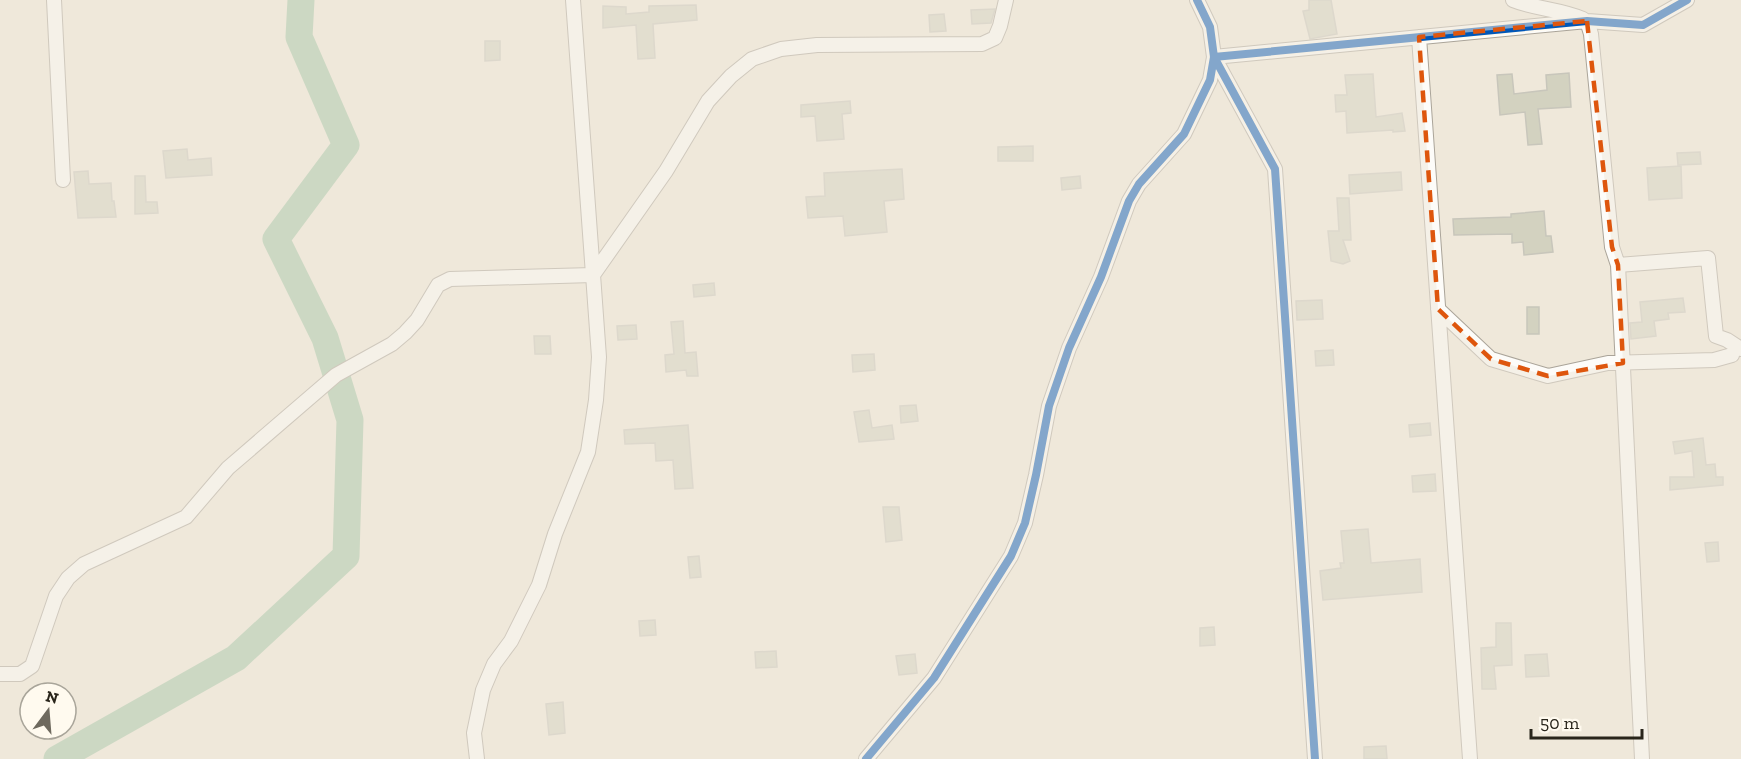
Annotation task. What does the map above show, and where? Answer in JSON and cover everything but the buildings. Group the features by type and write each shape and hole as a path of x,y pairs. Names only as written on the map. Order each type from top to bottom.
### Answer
{"street":[{"path":"54,0 63,180"},
{"path":"477,759 474,733 483,690 494,664 511,641 539,585 555,534 588,452 596,400 599,357 573,0"},
{"path":"593,275 666,171 708,101 731,76 752,59 781,49 817,45 982,44 995,39 1006,0"},
{"path":"866,759 934,678 1011,555 1027,514 1049,406 1069,348 1101,278 1129,201 1139,184 1184,134 1210,80 1214,57 1210,27 1197,0"},
{"path":"1513,0 1572,14 1587,21 1591,34 1612,247 1618,265 1642,759"},
{"path":"1214,57 1587,21 1643,25 1687,0"},
{"path":"1419,37 1470,759"},
{"path":"1214,57 1275,169 1315,759"},
{"path":"1438,309 1491,359 1548,376 1608,363 1714,360 1736,352 1727,340 1716,336 1708,258 1618,265"},
{"path":"0,674 25,673 32,666 56,596 68,578 84,564 186,516 228,468 336,375 392,344 405,333 417,320 442,282 450,279 593,275"}],"highlighted area":[{"path":"1587,21 1612,247 1618,265 1623,363 1548,376 1491,359 1438,309 1419,37"}],"waterway":[{"path":"57,759 236,658 346,556 350,420 325,338 276,239 346,145 299,37 301,0"}],"cycle path":[{"path":"866,759 934,678 1011,556 1025,523 1049,406 1069,348 1101,277 1129,201 1139,184 1184,134 1210,80 1214,57 1210,27 1197,0"},
{"path":"1315,759 1275,169 1214,57 1587,21 1643,25 1687,0"}]}
